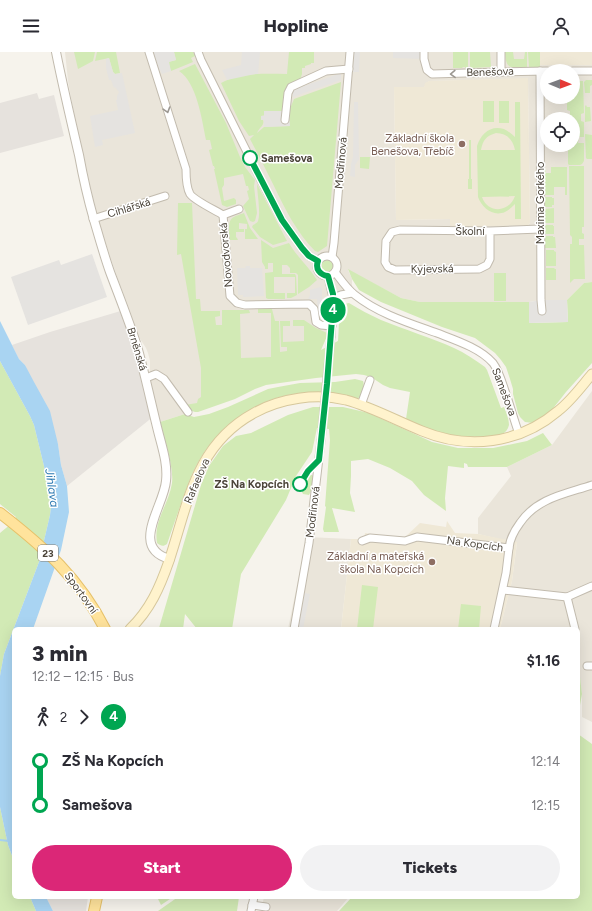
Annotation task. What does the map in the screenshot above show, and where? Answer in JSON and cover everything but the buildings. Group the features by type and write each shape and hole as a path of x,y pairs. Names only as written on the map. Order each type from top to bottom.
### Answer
{"main road":[{"name":"Rafaelova","path":"170,558 192,489 200,470 213,448 236,425 262,408 297,398 314,397 341,399 361,405 422,432 452,440 487,442 501,440 519,434 543,423 559,411 592,374"},
{"name":"Sportovní","path":"0,513 44,549 70,576 104,627"},
{"path":"132,627 152,603 170,558"},
{"path":"94,911 97,899"}],"street":[{"name":"Brněnská","path":"56,52 93,219 135,340 146,378 164,454 167,476 166,483 163,496 150,530 150,541 157,554 170,558"},
{"name":"Novodvorská","path":"149,52 186,169 187,186 190,194 223,215"},
{"name":"Samešova","path":"198,52 282,220 309,256 318,261 317,267 322,274 331,274 336,270 337,264 332,257"},
{"name":"Modřínová","path":"332,257 350,52"},
{"name":"Benešova","path":"424,52 427,70 432,74 540,71"},
{"path":"500,52 501,72"},
{"path":"286,120 288,93 292,87 326,71 349,69"},
{"path":"580,71 592,71"},
{"name":"Maxima Gorkého","path":"542,311 540,229 543,104"},
{"name":"Cihlářská","path":"93,219 165,196"},
{"name":"Novodvorská","path":"223,215 239,209"},
{"name":"Novodvorská","path":"223,215 230,296 238,303 245,305 309,304 314,309 316,322 321,325 332,326"},
{"name":"Školní","path":"400,230 490,231 540,229"},
{"name":"Kyjevská","path":"400,230 392,232 386,241 385,262 388,267 394,270 479,269 487,266 490,259 490,231"},
{"path":"318,261 326,256 332,257"},
{"name":"Samešova","path":"331,274 363,301 387,314 454,339 485,356 493,363 502,383 519,434"},
{"name":"Modřínová","path":"294,627 309,543 321,441 332,326 333,298 331,274"},
{"path":"333,298 352,292"},
{"path":"146,378 156,374 164,379 188,412"},
{"path":"361,405 370,380"},
{"path":"508,548 514,531 525,515 535,507 551,498 592,485"},
{"name":"Na Kopcích","path":"362,541 370,538 405,541 417,537 508,548 506,573 494,627"},
{"path":"503,590 567,597 592,586"},
{"path":"567,597 574,627"},
{"path":"252,908 266,907"}],"shaded area":[{"path":"65,52 540,52 540,104 580,104 580,65 592,65 592,282 584,283 567,300 541,300 529,302 420,302 401,298 348,270 352,279 352,293 333,298 331,336 327,336 320,351 198,403 185,414 160,422 150,383 150,361 148,353 137,334 94,210 81,153 68,81","holes":["528,79 530,223 528,225 450,219 396,220 394,87 424,87 429,81"]},
{"path":"153,52 174,52 176,60 169,62 171,71 162,74 160,70 159,71"},
{"path":"242,52 260,52 258,74 227,80 222,70 241,65"},
{"path":"354,52 360,52 359,72 352,72"},
{"path":"393,52 424,52 424,59 393,58"},
{"path":"540,52 592,52 592,65 540,64"},
{"path":"109,58 113,72 115,74 122,73 135,133 102,140 103,145 95,147 90,116 118,110 116,100 119,92 115,87 114,88 111,80 109,80 106,68 106,59"},
{"path":"341,73 341,80 293,97 293,90"},
{"name":"Základní škola Benešova, Třebíč","path":"528,78 530,223 528,225 453,227 450,225 450,219 396,220 394,87 424,87 425,83 429,81"},
{"path":"37,93 39,99 54,95 64,136 0,153 0,103"},
{"path":"354,102 358,102 359,159 355,165 355,177 350,176 353,157"},
{"path":"264,111 289,111 290,126 264,127 264,120 261,120 261,116 264,116"},
{"path":"92,254 107,297 28,325 11,277 59,260 61,265"},
{"path":"246,266 250,266 250,268 262,268 264,296 243,297 243,295 238,295 237,268 245,268"},
{"path":"320,287 322,289 322,314 318,315 317,299 308,299 310,290"},
{"path":"541,300 567,300 568,322 529,323 529,302"},
{"path":"124,310 154,416 67,486 61,465 58,444 25,365 19,359 12,345"},
{"path":"592,391 592,722 582,717 580,627 500,627 512,581 517,543 478,534 478,518 511,476 507,467 552,445"},
{"name":"Základní a mateřská škola Na Kopcích","path":"447,521 455,533 478,534 517,542 512,581 500,627 341,627 351,539 364,539 365,533 403,539 420,523 446,527"},
{"path":"307,537 351,539 341,627 288,627"},
{"path":"305,593 310,594 303,627 298,627"},
{"path":"47,899 88,899 86,911 53,911"},
{"path":"264,899 347,899 337,911 261,911"}],"green space":[{"path":"74,52 95,52 93,61 78,69"},
{"path":"97,52 116,52 120,73 115,74 113,72 109,58 95,61"},
{"path":"174,52 193,52 195,56 191,58 193,62 171,71 168,62 176,60"},
{"path":"289,52 314,52 314,63 302,68 300,80 292,84 285,111 261,116 263,123 257,133 264,127 289,126 289,111 294,99 341,82 327,246 318,252 315,251 309,244 292,220 250,139 254,135 249,136 239,121 221,83 229,79 245,75 287,74"},
{"path":"453,52 468,52 468,67 453,68"},
{"path":"470,52 490,52 491,67 471,68"},
{"path":"505,52 513,52 514,59 524,59 525,52 527,52 527,67 510,67 507,62"},
{"path":"528,52 540,52 540,67 529,67"},
{"path":"195,64 226,123 245,167 255,180 254,186 257,213 255,221 253,222 250,221 243,206 249,199 247,191 249,190 248,186 246,186 243,174 224,178 224,185 222,188 224,201 234,198 236,200 236,204 227,207 222,205 215,169 209,150 212,149 210,140 206,140 198,102 190,84 179,71"},
{"path":"586,80 592,80 590,93 585,93 584,82"},
{"path":"580,81 583,81 584,113 581,114 581,121 584,122 584,137 580,137 580,112 570,112 567,110 567,104 580,104"},
{"path":"483,101 494,101 494,122 483,122"},
{"path":"499,101 509,101 509,123 499,123"},
{"path":"515,102 520,102 521,219 515,219 515,204 505,212 496,213 485,208 478,197 477,146 481,138 490,129 494,128 504,129 515,137","holes":["496,133 506,135 513,143 515,150 481,150 486,139","515,196 508,206 498,209 493,209 485,203 482,197"]},
{"path":"586,105 587,107 590,107 591,121 585,122 585,106"},
{"path":"585,134 592,135 592,159 586,158"},
{"path":"469,140 471,140 472,189 468,189"},
{"path":"580,143 584,143 584,161 582,164 568,164 568,152 580,152"},
{"path":"360,157 370,157 369,169 360,168"},
{"path":"569,166 584,166 584,227 582,227 582,233 584,234 584,239 579,239 579,245 584,245 585,279 574,279 570,283 570,244 572,244 572,237 570,235"},
{"path":"544,167 546,173 551,173 551,167 567,167 567,195 565,195 565,187 554,187 554,195 545,195"},
{"path":"257,184 287,241 273,245 260,237 252,227 258,222 259,217"},
{"path":"545,197 554,198 554,205 552,205 552,207 545,207"},
{"path":"178,203 192,203 196,299 200,299 201,311 220,311 220,316 215,317 216,325 222,325 222,310 249,310 250,313 240,314 241,358 271,357 271,313 258,313 258,309 272,309 275,321 279,321 280,352 287,351 287,347 281,347 280,321 290,321 290,326 283,326 283,342 304,341 304,326 293,326 293,320 304,320 327,333 321,350 338,341 340,305 349,303 381,320 454,348 485,367 501,408 504,407 507,416 509,425 506,431 495,436 467,437 446,434 427,428 406,419 410,392 390,388 371,377 356,374 266,385 235,399 198,412 189,410 185,405 197,403 198,399 201,397 201,368 181,254 177,255"},
{"path":"554,208 554,223 545,223 545,209"},
{"path":"244,213 250,228 258,239 245,239 245,229 247,229 247,224 239,223 239,229 244,229 244,232 236,232 236,237 238,240 230,240 229,225 232,218"},
{"path":"545,225 554,226 554,234 545,234"},
{"path":"545,236 555,237 556,248 545,248"},
{"path":"261,240 273,248 289,243 317,280 298,294 298,275 296,273 290,273 290,268 287,265 282,265 282,274 295,274 296,276 297,295 287,298 287,293 295,293 295,277 274,277 274,293 285,293 285,299 266,298 265,273 273,272 273,263 268,263 268,269 265,269 262,262"},
{"path":"546,250 554,250 556,252 556,266 546,266"},
{"path":"327,260 331,262 333,266 331,270 327,272 323,270 321,266 323,262"},
{"path":"546,268 556,269 556,280 546,280"},
{"path":"348,269 401,298 420,302 529,302 529,323 568,322 567,300 584,283 592,282 592,363 551,411 543,418 533,423 525,422 518,413 513,389 506,367 495,353 475,338 442,327 381,302 359,290"},
{"path":"494,273 506,273 506,301 494,301"},
{"path":"0,361 34,425 44,466 51,507 39,562 14,627 12,627 12,633 4,654 0,676 0,533 12,523 16,517 0,504"},
{"path":"355,379 363,381 364,383 361,397 352,398 313,392 288,395 256,406 234,420 215,438 197,464 167,544 162,546 157,543 157,527 172,483 172,469 160,422 185,414 194,417 209,414 268,389 300,383 335,382"},
{"path":"313,407 343,407 369,413 432,442 458,448 493,448 527,441 543,433 552,445 507,467 468,467 467,464 464,463 464,468 448,466 445,498 446,511 424,495 412,481 390,468 368,459 351,461 350,493 355,512 332,508 339,532 324,532 330,440 329,429 317,428 312,452 296,476 286,500 241,574 232,627 195,627 185,614 183,627 159,627 201,485 209,466 223,446 236,436 251,433 288,415"},
{"path":"310,475 313,476 311,491 309,495 303,494 301,490"},
{"path":"362,585 378,587 373,627 357,627"},
{"path":"461,604 481,606 479,627 458,627"},
{"path":"580,677 582,694 580,705"},
{"path":"580,735 592,744 592,911 339,911 350,899 580,899"},
{"path":"0,807 8,845 12,856 12,899 31,899 36,911 0,911"},
{"path":"158,899 170,899 161,905"},
{"path":"175,899 239,899 237,911 158,911"}],"water":[{"name":"Jihlava","path":"0,321 19,359 25,365 50,411 58,444 61,465 67,486 69,512 61,550 34,627 14,627 39,562 51,507 44,466 34,425 0,361"},
{"path":"12,633 12,856 8,845 0,807 0,676 4,654"},
{"path":"31,899 47,899 53,911 36,911"}],"waterway":[{"path":"0,840 9,841"}],"bus line":[{"name":"4","path":"250,158 282,220 309,256 318,261 318,270 325,276 328,276 333,294 328,372 319,460 308,471 300,484"}],"place":[{"name":"Základní škola Benešova, Třebíč","path":"462,144"},
{"name":"Samešova","path":"250,158"},
{"name":"ZŠ Na Kopcích","path":"300,484"},
{"name":"Základní a mateřská škola Na Kopcích","path":"432,562"}]}
